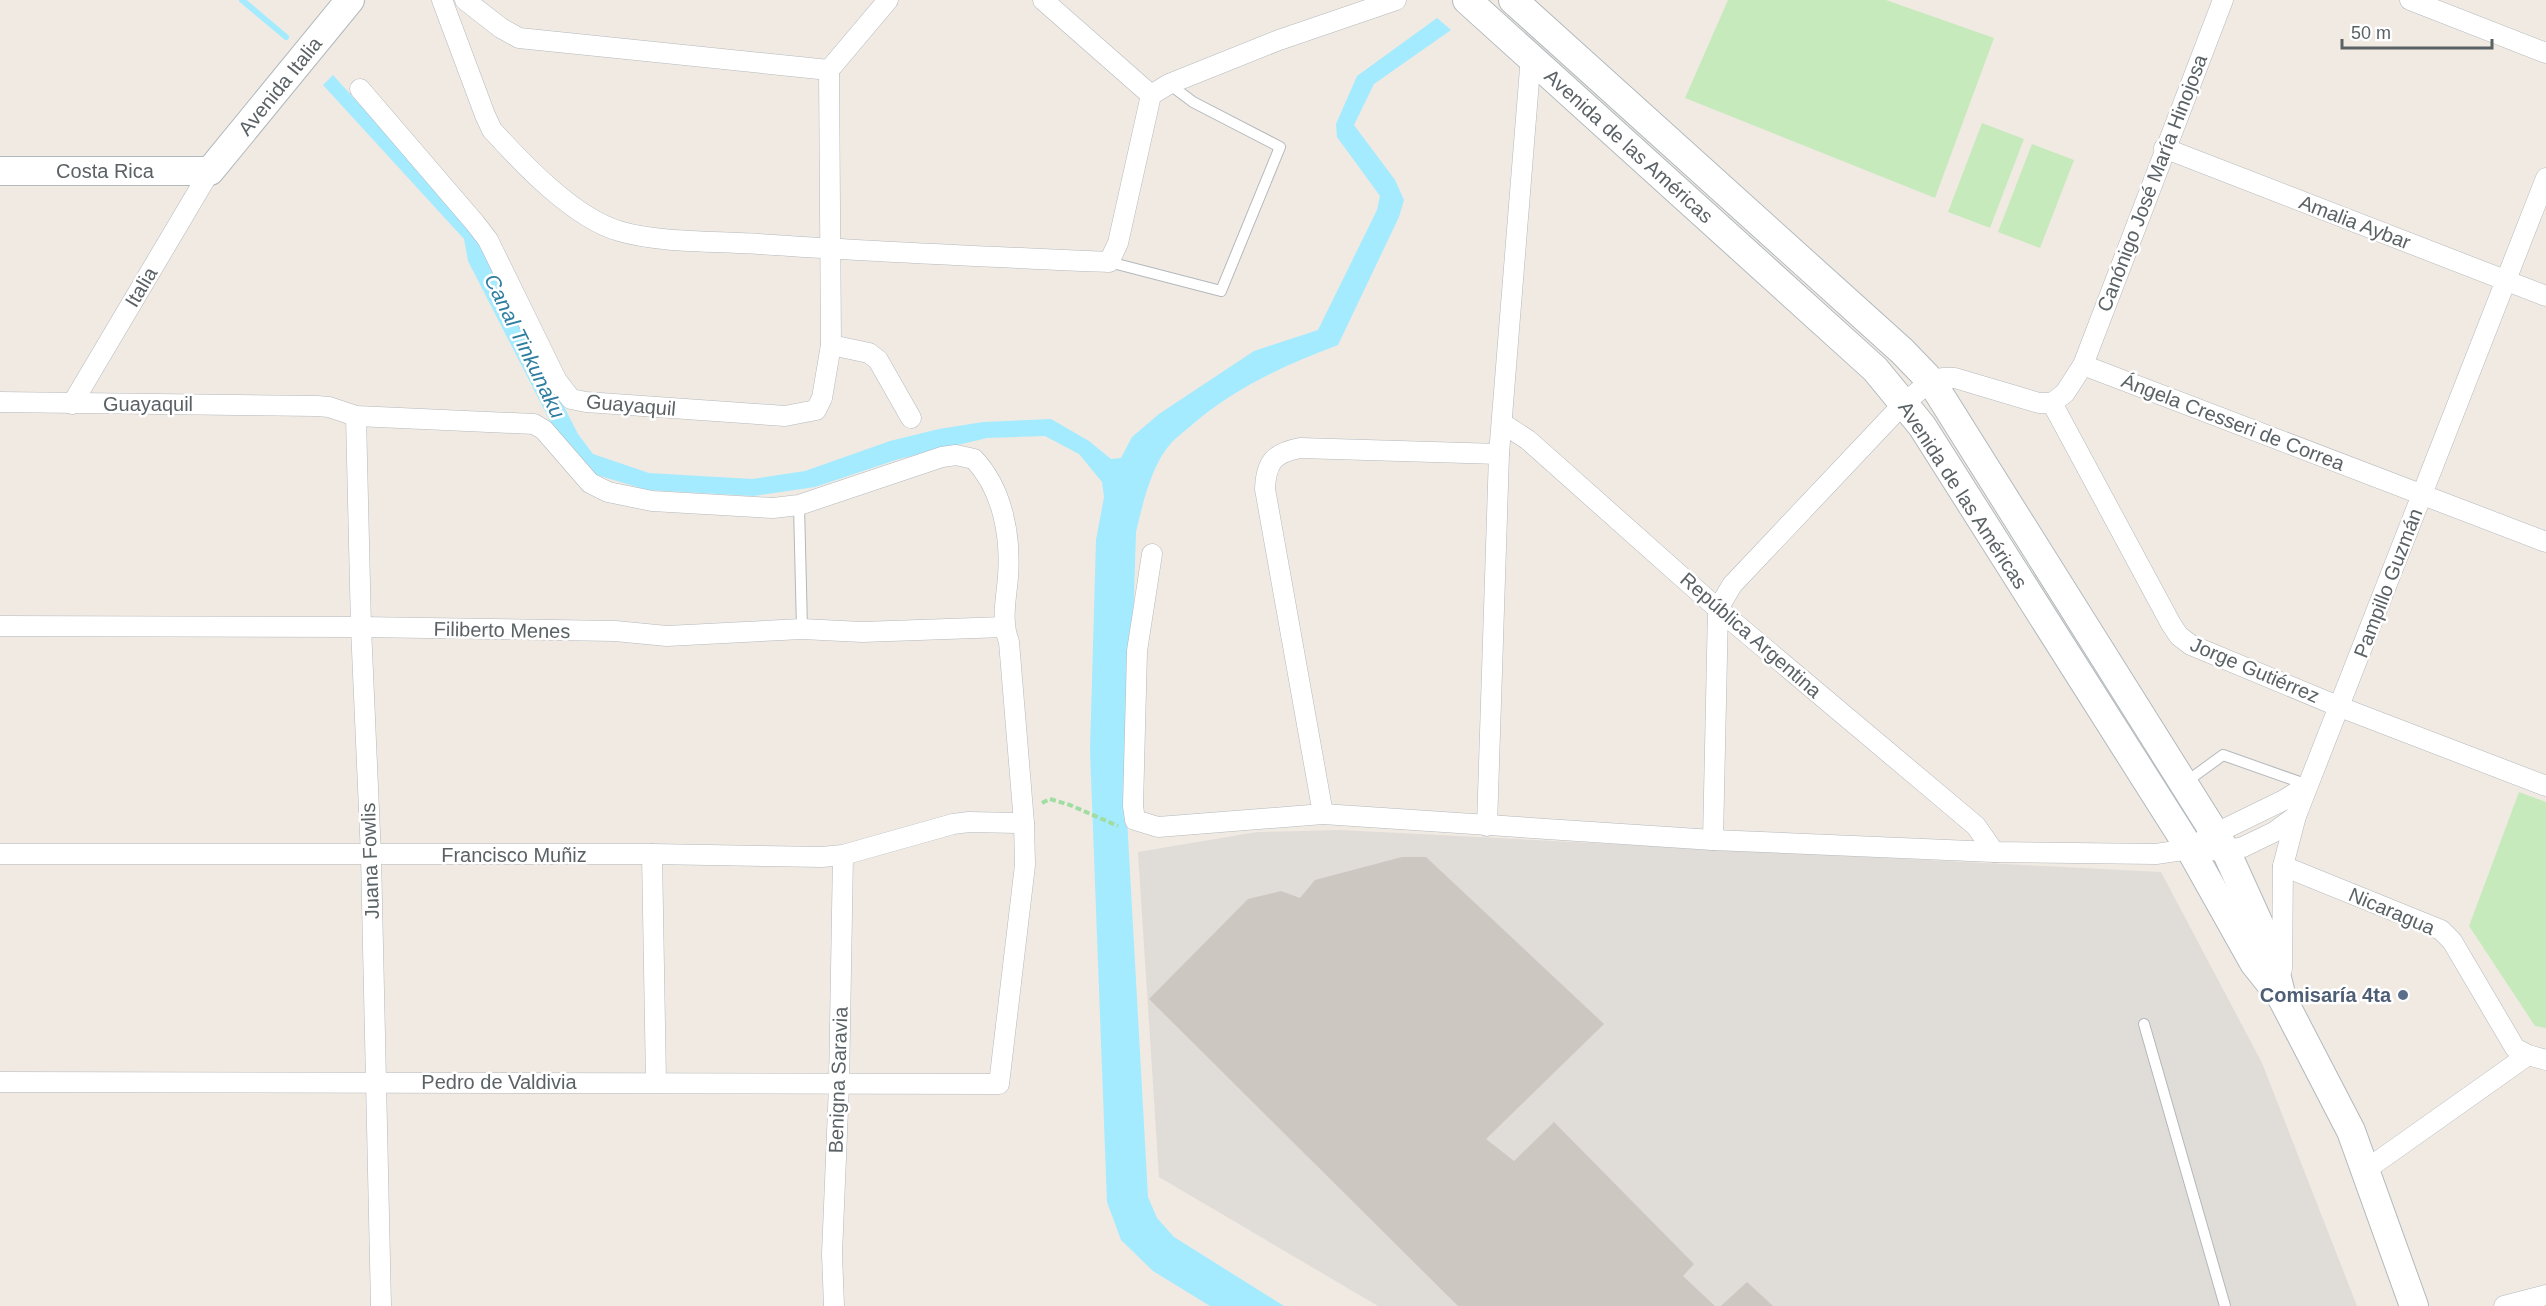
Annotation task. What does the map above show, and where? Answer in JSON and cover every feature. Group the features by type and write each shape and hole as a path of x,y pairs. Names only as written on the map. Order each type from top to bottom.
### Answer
{"main road":[{"name":"Avenida Italia","path":"210,171 350,0"},
{"name":"Avenida de las Américas","path":"1513,0 1902,351 1930,381 1956,417 2220,842 2269,946 2282,998"},
{"name":"Avenida de las Américas","path":"1481,6 1531,56 1875,369 1922,426 2190,849 2254,963 2282,998 2351,1131 2367,1169 2414,1306"},
{"name":"Costa Rica","path":"0,171 210,171"}],"street":[{"path":"442,0 492,130 564,200 588,217 618,231 650,237 830,249 1109,262 1118,243 1151,94 1169,84 1279,40 1396,0"},
{"path":"465,0 501,28 519,38 829,70"},
{"path":"888,0 829,70 831,345 869,353 878,360 911,418"},
{"path":"1043,0 1151,94"},
{"name":"Canónigo José María Hinojosa","path":"2083,365 2164,148 2223,0"},
{"path":"2410,0 2546,52"},
{"path":"1487,826 1499,454 1531,56"},
{"name":"Guayaquil","path":"360,89 488,240 557,381 571,399 586,402 785,416 816,411 822,398 831,345"},
{"name":"Amalia Aybar","path":"2164,148 2546,296"},
{"name":"Italia","path":"72,404 210,171"},
{"name":"Pampillo Guzmán","path":"2282,998 2283,866 2296,816 2546,178"},
{"path":"1713,840 1718,609 1732,585 1904,403 1930,381 1955,378 2039,403 2052,403 2065,393 2083,365"},
{"name":"Ángela Cresseri de Correa","path":"2083,365 2546,542"},
{"name":"Guayaquil","path":"0,402 317,405 329,406 356,416 534,424 544,430 590,483 608,492 652,501 773,508 799,505"},
{"name":"Jorge Gutiérrez","path":"2052,403 2179,636 2191,645 2340,707 2546,786"},
{"name":"Juana Fowlis","path":"356,416 361,627 371,856 381,1306"},
{"name":"República Argentina","path":"1502,423 1528,440 1718,609 1976,826 1994,852"},
{"path":"1323,814 1265,489 1265,476 1270,461 1286,450 1300,448 1499,454"},
{"path":"799,505 942,457 956,455 974,459 992,485 1000,503 1005,525 1008,573 1004,627 1009,642 1024,818"},
{"path":"1152,554 1137,651 1132,806 1135,820 1158,827 1323,814 1713,840 1994,852 2156,854 2220,842 2308,785"},
{"name":"Filiberto Menes","path":"0,626 361,627 615,631 667,636 801,629 862,632 1004,627"},
{"path":"2220,842 2243,847 2296,816"},
{"name":"Francisco Muñiz","path":"0,854 371,856 652,854 822,857 843,855 952,824 1024,818"},
{"name":"Pedro de Valdivia","path":"0,1082 999,1083 1025,865 1024,818"},
{"path":"652,854 656,1082"},
{"name":"Benigna Saravia","path":"834,1306 832,1254 839,1084 843,855"},
{"name":"Nicaragua","path":"2283,866 2441,930 2452,941 2506,1037 2515,1048 2537,1058"},
{"path":"2367,1169 2537,1058"},
{"path":"2504,1306 2546,1295"}],"lane":[{"path":"1109,262 1221,291 1280,147 1193,102 1169,84"},
{"path":"799,505 801,629"},
{"path":"2183,784 2223,755 2308,785"},
{"path":"2144,1024 2225,1306"}],"path":[{"path":"1024,818 1050,799 1070,805 1126,830"}],"shaded area":[{"path":"1340,830 2161,872 2262,1063 2357,1306 1378,1306 1159,1177 1138,852 1257,832"}],"green space":[{"path":"1728,0 1886,0 1994,38 1935,198 1685,98"},
{"path":"1982,123 2024,139 1990,228 1948,212"},
{"path":"2032,144 2074,160 2040,248 1998,232"},
{"path":"2519,792 2546,802 2546,1028 2535,1026 2469,926"}],"water":[{"path":"1437,18 1451,30 1374,84 1354,125 1395,180 1404,200 1399,217 1338,345 1280,369 1244,388 1209,411 1174,440 1153,473 1136,532 1127,818 1148,1197 1157,1218 1174,1237 1284,1306 1210,1306 1153,1271 1121,1240 1107,1202 1090,750 1096,540 1104,497 1102,482 1079,454 1045,436 987,438 899,459 815,487 753,496 647,490 590,473 567,450 550,421 468,261 464,239 323,85 333,75 476,234 578,434 593,454 649,473 752,479 805,471 890,441 939,429 983,422 1051,419 1089,441 1111,459 1121,458 1132,437 1159,414 1254,351 1318,330 1377,210 1380,196 1337,137 1336,124 1357,76"}],"building":[{"path":"1402,857 1426,857 1604,1024 1486,1139 1514,1161 1554,1122 1694,1264 1683,1276 1715,1306 1458,1306 1149,999 1248,899 1281,891 1300,898 1315,880"},
{"path":"1747,1282 1773,1306 1721,1306"}],"waterway":[{"name":"Canal Tinkunaku","path":"242,0 286,37"}],"place":[{"name":"Comisaría 4ta","path":"2403,995"}]}
